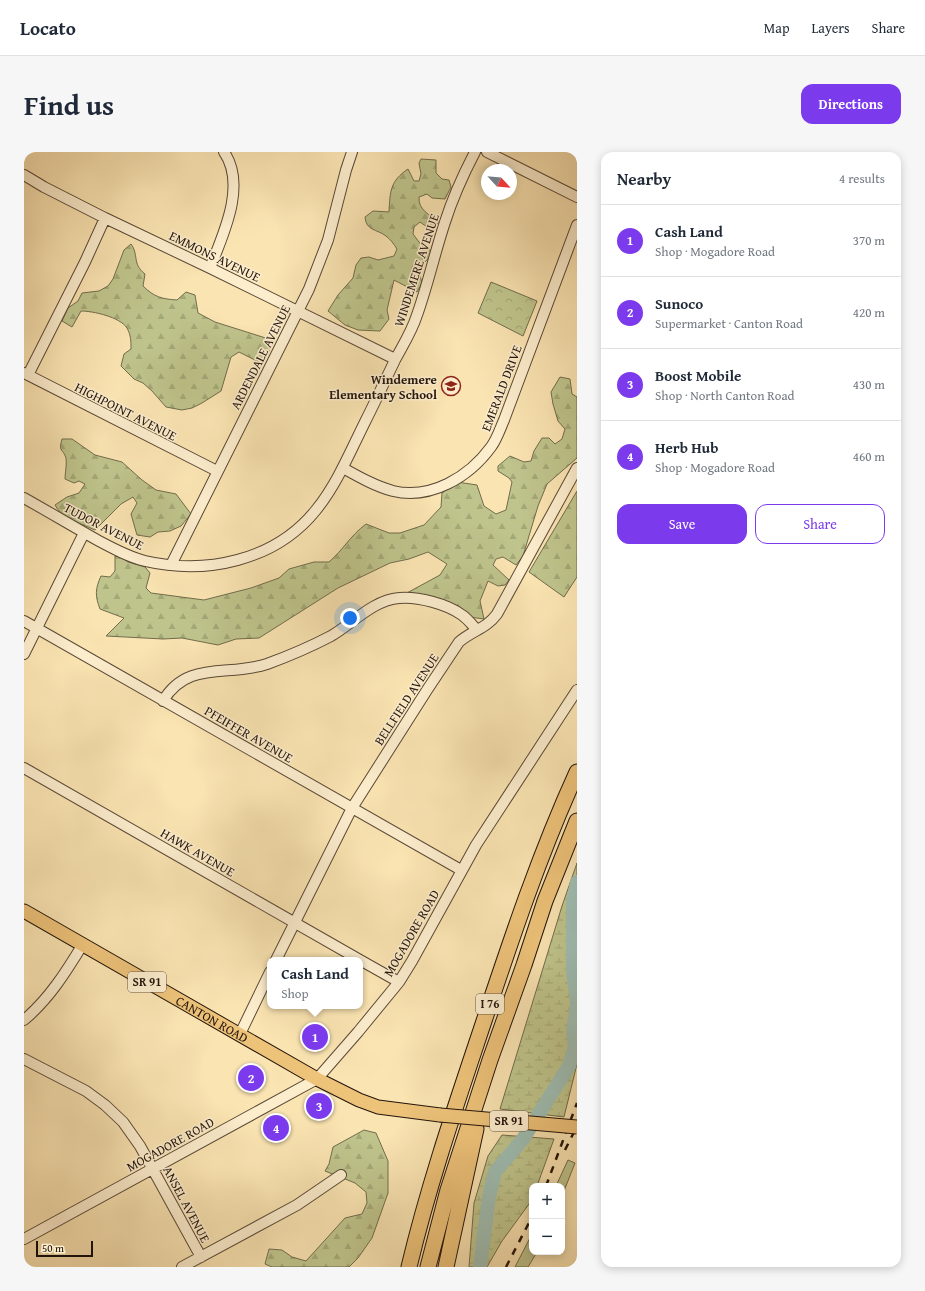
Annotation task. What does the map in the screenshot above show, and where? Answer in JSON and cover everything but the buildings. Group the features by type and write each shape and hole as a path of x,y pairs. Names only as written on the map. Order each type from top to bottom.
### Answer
{"highway":[{"name":"I 76","path":"409,1267 428,1192 529,888 559,812 577,772"},
{"name":"I 76","path":"428,1267 448,1190 490,1060 548,893 577,821"},
{"path":"446,1267 490,1060"}],"main road":[{"name":"CANTON ROAD","path":"24,911 318,1079"},
{"name":"SR 91","path":"318,1079 359,1100 378,1106 440,1115 577,1127"}],"street":[{"path":"210,268 226,228 234,186 232,168 224,152"},
{"name":"ARDENDALE AVENUE","path":"171,565 298,311 323,256 352,152"},
{"name":"WINDEMERE AVENUE","path":"269,548 295,531 309,519 327,495 343,468 395,359 410,333 428,283 445,220 463,176 475,152"},
{"path":"487,152 577,197"},
{"name":"EMMONS AVENUE","path":"24,175 44,187 105,218 395,359"},
{"path":"26,374 85,262 105,218"},
{"name":"EMERALD DRIVE","path":"343,468 383,488 406,493 434,490 466,473 480,460 491,446 504,420 577,226"},
{"name":"HIGHPOINT AVENUE","path":"26,374 217,471"},
{"name":"BELLFIELD AVENUE","path":"277,957 352,808 459,642 491,622 497,614 577,468"},
{"name":"TUDOR AVENUE","path":"24,498 84,533 134,557 171,565 196,567 222,564 244,559 269,548"},
{"path":"24,654 84,533"},
{"path":"163,701 175,685 187,677 200,673 252,668 299,652 332,635 370,609 392,598 400,597 443,605 461,614 477,630"},
{"name":"PFEIFFER AVENUE","path":"24,621 461,870"},
{"name":"MOGADORE ROAD","path":"24,1239 318,1079 399,982 412,961 461,870 512,788 577,690"},
{"name":"HAWK AVENUE","path":"24,768 355,957"},
{"path":"24,1020 53,990 67,971 82,944"},
{"name":"HAWK AVENUE","path":"363,962 399,982"},
{"path":"240,1034 267,978"},
{"name":"ANSEL AVENUE","path":"24,1059 71,1082 91,1094 123,1122 135,1137 154,1169 201,1257"},
{"path":"182,1267 297,1205 341,1175"}],"green space":[{"path":"421,159 436,160 436,173 442,179 449,180 451,187 445,199 432,198 427,194 419,197 420,205 423,209 439,222 430,229 420,222 414,227 413,234 422,246 430,250 432,255 418,269 422,283 417,292 394,280 387,310 389,319 380,331 358,330 345,325 328,311 338,295 353,278 356,265 361,258 369,257 378,260 394,256 397,249 386,236 367,225 365,217 373,211 389,212 391,193 394,183 402,173 408,169 414,181 419,181 421,174 419,163"},
{"path":"131,244 135,252 138,267 145,274 143,286 147,290 158,297 172,300 177,300 186,292 195,295 198,313 215,322 272,340 265,358 259,362 239,352 231,357 221,391 192,408 182,410 166,407 152,391 143,383 134,379 121,366 124,354 131,349 129,333 124,324 106,315 81,311 72,327 62,321 68,308 78,301 82,293 99,291 108,286 113,279 124,250"},
{"path":"491,282 537,301 523,336 478,313"},
{"path":"560,377 570,379 572,394 577,397 577,458 547,484 538,506 523,556 516,565 503,557 496,559 493,565 509,580 505,585 498,586 488,581 480,601 484,619 469,617 405,594 440,575 447,564 428,552 409,559 390,563 338,588 259,638 236,639 218,645 182,638 163,639 106,636 124,618 100,609 97,600 97,589 101,576 110,577 115,571 115,556 145,567 150,573 146,588 151,593 204,600 251,588 279,578 289,569 314,562 329,562 355,533 366,524 389,533 400,533 424,525 441,507 442,493 457,482 477,485 484,506 496,514 506,510 512,482 509,478 498,471 498,466 510,456 524,462 531,461 534,451 542,438 549,438 555,444 562,439 565,429 558,421 551,392"},
{"path":"62,439 72,439 95,455 122,462 156,490 176,494 191,514 181,526 170,531 158,532 150,537 137,535 131,514 137,503 133,497 121,504 95,530 67,517 58,510 55,505 67,497 79,493 85,484 79,481 74,483 65,479 66,458 61,449"},
{"path":"577,491 577,577 564,597 529,572"},
{"path":"577,863 577,1064 564,1117 500,1109 562,906"},
{"path":"364,1130 376,1133 388,1161 388,1193 372,1238 358,1258 349,1267 272,1267 265,1264 269,1249 282,1250 292,1257 306,1261 345,1218 362,1214 367,1203 366,1192 355,1183 325,1171 329,1164 333,1147"},
{"path":"502,1135 554,1139 538,1183 529,1183 529,1204 502,1241 487,1267 469,1267 474,1203 488,1156"},
{"path":"568,1160 575,1163 565,1188 565,1183 557,1183"},
{"path":"529,1240 529,1255 535,1255 528,1267 515,1267"}],"waterway":[{"path":"480,1267 489,1197 495,1172 523,1139 569,1066 575,1047 573,1032 577,1003 573,971 573,901 577,882"}],"railway":[{"path":"547,1183 577,1103"},
{"path":"565,1150 577,1126"},
{"path":"506,1267 531,1219"}],"place":[{"name":"Windemere Elementary School","path":"451,386"},
{"name":"Cash Land","path":"315,1037"},
{"name":"Sunoco","path":"251,1078"},
{"name":"Boost Mobile","path":"319,1106"},
{"name":"Herb Hub","path":"276,1128"}]}
